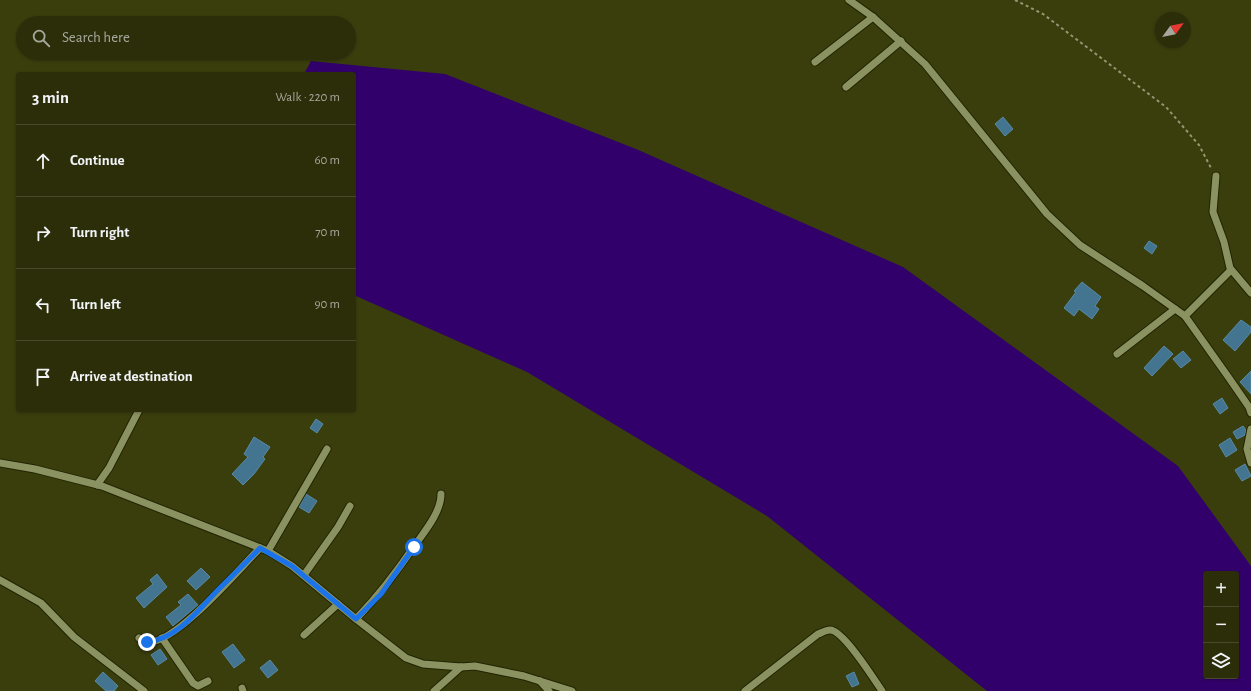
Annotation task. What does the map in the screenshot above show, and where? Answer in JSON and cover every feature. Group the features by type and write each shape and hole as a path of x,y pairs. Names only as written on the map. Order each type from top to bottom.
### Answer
{"street":[{"path":"849,0 873,17 925,64 1047,214 1064,232 1080,245 1143,286 1185,316 1250,409"},
{"path":"815,62 873,17"},
{"path":"846,88 901,41"},
{"path":"1216,176 1213,212 1232,270 1251,293"},
{"path":"1185,316 1232,270"},
{"path":"1117,354 1175,310"},
{"path":"97,485 110,468 138,412"},
{"path":"1251,429 1247,449 1251,463"},
{"path":"268,551 326,449"},
{"path":"0,463 35,468 97,485 268,551 304,575 356,619 406,658 422,664 461,667 475,666 540,681 572,691"},
{"path":"356,619 381,594 408,557 428,527 441,500 441,494"},
{"path":"304,575 338,527 350,506"},
{"path":"139,638 147,642 162,638 184,626 260,548"},
{"path":"0,580 41,603 74,637 144,691"},
{"path":"304,635 338,604"},
{"path":"746,691 818,634 830,630 836,632 853,649 882,691"},
{"path":"162,638 193,683 198,686 208,681"},
{"path":"434,691 461,667"},
{"path":"540,681 549,691"}],"path":[{"path":"1015,0 1043,14 1166,107 1198,145 1216,176"}],"shaded area":[{"path":"311,61 445,74 636,149 903,267 1178,466 1251,566 1251,691 987,691 767,516 527,372 356,296 356,72 305,72"}],"building":[{"path":"1003,117 1013,129 1005,136 995,124"},
{"path":"1149,241 1157,246 1152,254 1144,248"},
{"path":"1082,282 1101,297 1095,306 1099,309 1092,319 1079,309 1074,316 1064,308 1076,292 1074,291"},
{"path":"1241,320 1251,327 1251,332 1235,351 1223,340"},
{"path":"1164,346 1173,354 1152,376 1144,368"},
{"path":"1183,351 1191,360 1181,368 1173,359"},
{"path":"1251,371 1251,394 1240,382"},
{"path":"1222,398 1228,408 1220,414 1213,404"},
{"path":"316,419 323,424 317,433 310,428"},
{"path":"1243,426 1246,430 1245,435 1237,439 1233,432"},
{"path":"254,437 270,447 263,457 265,459 254,474 243,485 232,474 248,457 244,454"},
{"path":"1230,438 1237,450 1226,457 1219,445"},
{"path":"1245,464 1251,476 1242,481 1235,470"},
{"path":"306,494 317,501 309,513 299,507"},
{"path":"201,568 210,577 196,590 187,581"},
{"path":"157,574 167,587 144,608 136,598 153,584 150,580"},
{"path":"188,594 198,605 173,626 166,617 181,605 178,602"},
{"path":"233,644 245,660 234,668 222,652"},
{"path":"160,649 167,659 158,665 151,655"},
{"path":"270,660 278,670 268,678 260,668"},
{"path":"103,672 118,686 114,691 106,691 95,681"},
{"path":"854,672 859,684 852,687 846,676"}],"route":[{"path":"147,642 154,642 184,626 260,548 268,551 292,566 356,619 381,594 398,572 414,547"}]}
